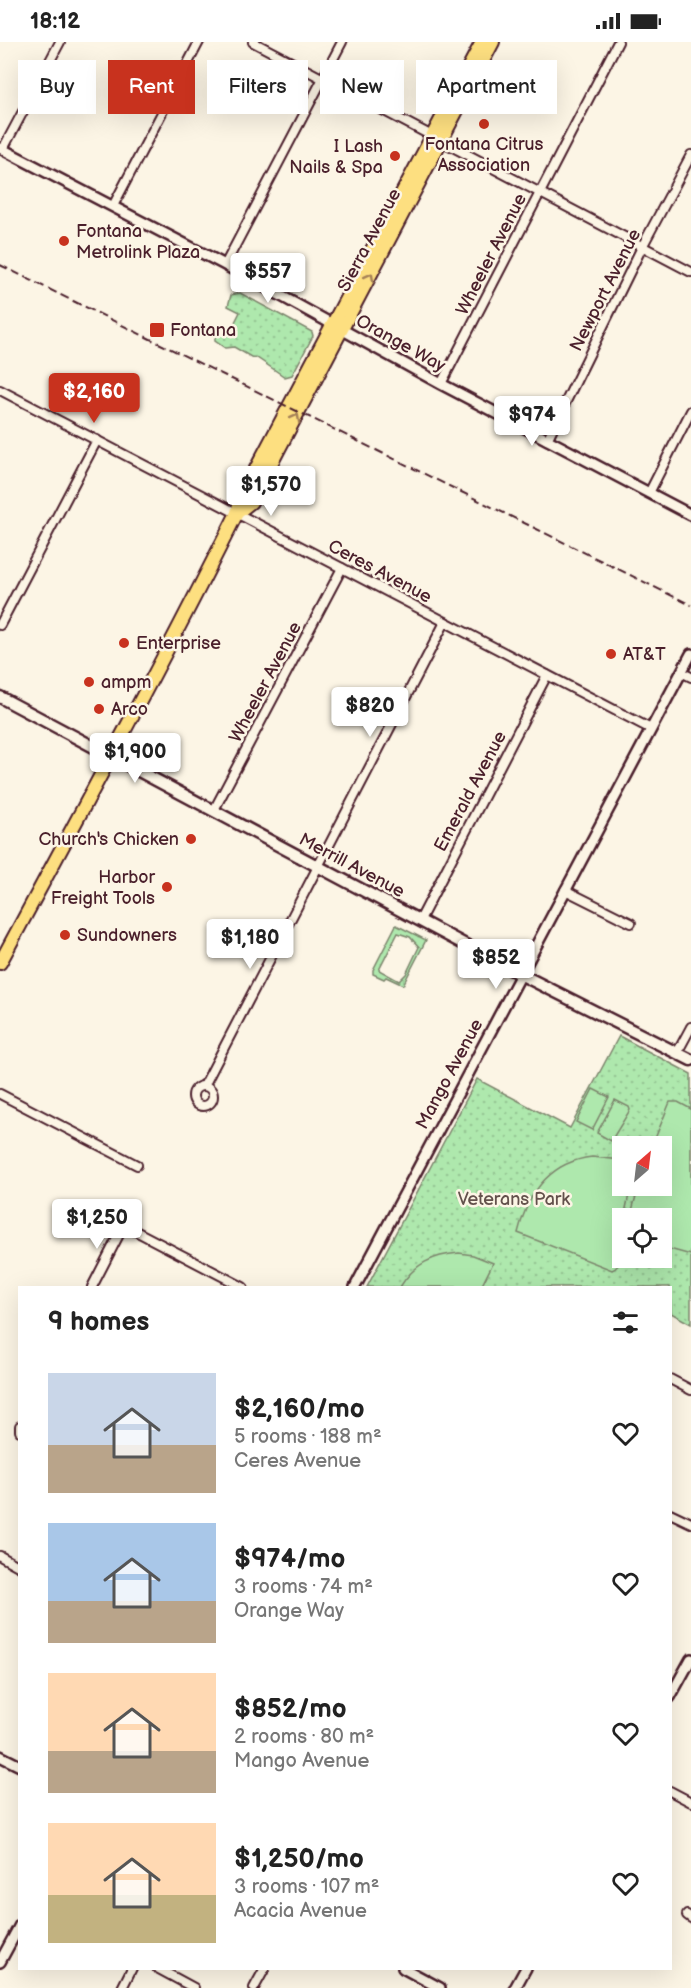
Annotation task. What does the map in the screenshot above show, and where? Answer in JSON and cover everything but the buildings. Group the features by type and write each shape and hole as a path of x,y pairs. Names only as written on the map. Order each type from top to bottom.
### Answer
{"main road":[{"name":"Sierra Avenue","path":"437,139 482,42"},
{"name":"Sierra Avenue","path":"0,963 144,697 237,513 241,497 338,326 437,139 494,42"},
{"name":"Merrill Avenue","path":"0,697 520,974 691,1060"}],"street":[{"path":"2,148 60,42"},
{"path":"113,206 199,42"},
{"path":"253,42 320,77"},
{"path":"332,60 342,42"},
{"name":"Wheeler Avenue","path":"441,384 618,42"},
{"path":"225,265 320,82"},
{"path":"390,114 691,272"},
{"name":"Orange Way","path":"2,148 225,265 441,384 691,515"},
{"name":"Newport Avenue","path":"547,440 642,247 691,155"},
{"name":"Ceres Avenue","path":"0,390 651,729"},
{"path":"649,493 691,411"},
{"path":"0,625 97,440"},
{"name":"Wheeler Avenue","path":"214,810 342,568"},
{"path":"204,1086 445,622"},
{"name":"Mango Avenue","path":"356,1286 691,654"},
{"path":"681,672 691,677"},
{"name":"Emerald Avenue","path":"420,920 547,675"},
{"path":"565,890 631,923"},
{"path":"677,1053 691,1027"},
{"path":"0,1094 137,1165"},
{"path":"93,1286 124,1225 241,1286"},
{"path":"672,1380 691,1390"},
{"path":"672,1514 691,1523"},
{"path":"0,1556 18,1566"},
{"path":"672,1693 691,1659"},
{"path":"0,1756 18,1765"},
{"path":"672,1792 691,1802"},
{"path":"0,1962 18,1928"},
{"path":"122,1988 131,1970"},
{"path":"161,1970 195,1988"},
{"path":"254,1988 264,1970"},
{"path":"407,1970 440,1988"},
{"path":"515,1988 525,1970"}],"green space":[{"path":"240,293 312,332 313,336 292,375 285,377 257,358 234,347 225,348 215,341 215,332 234,324 240,312 228,306 231,295"},
{"path":"396,925 426,940 403,985 373,974","holes":["398,933 410,937 419,947 406,974 399,981 379,970"]},
{"name":"Veterans Park","path":"619,1036 691,1074 691,1324 672,1314 672,1286 368,1286 477,1079 570,1128"},
{"path":"593,1089 609,1097 592,1130 576,1122"},
{"path":"615,1100 629,1107 630,1110 611,1141 597,1133"},
{"path":"670,1102 678,1102 691,1109 691,1255 672,1250 672,1208 633,1208 636,1196 672,1196 672,1136 656,1136"},
{"path":"592,1157 612,1159 612,1196 629,1196 626,1208 612,1208 612,1268 615,1268 612,1270 518,1233 522,1218 534,1193 552,1173 577,1160"},
{"path":"459,1253 473,1255 493,1263 482,1286 401,1286 411,1272 425,1262"}],"railway":[{"path":"0,265 691,605"}],"place":[{"name":"Fontana Citrus Association","path":"484,124"},
{"name":"I Lash Nails & Spa","path":"395,156"},
{"name":"Fontana Metrolink Plaza","path":"64,241"},
{"name":"Fontana","path":"157,330"},
{"name":"Enterprise","path":"124,643"},
{"name":"AT&T","path":"611,654"},
{"name":"ampm","path":"89,682"},
{"name":"Arco","path":"99,709"},
{"name":"Church's Chicken","path":"191,839"},
{"name":"Harbor Freight Tools","path":"167,887"},
{"name":"Sundowners","path":"65,935"}]}
